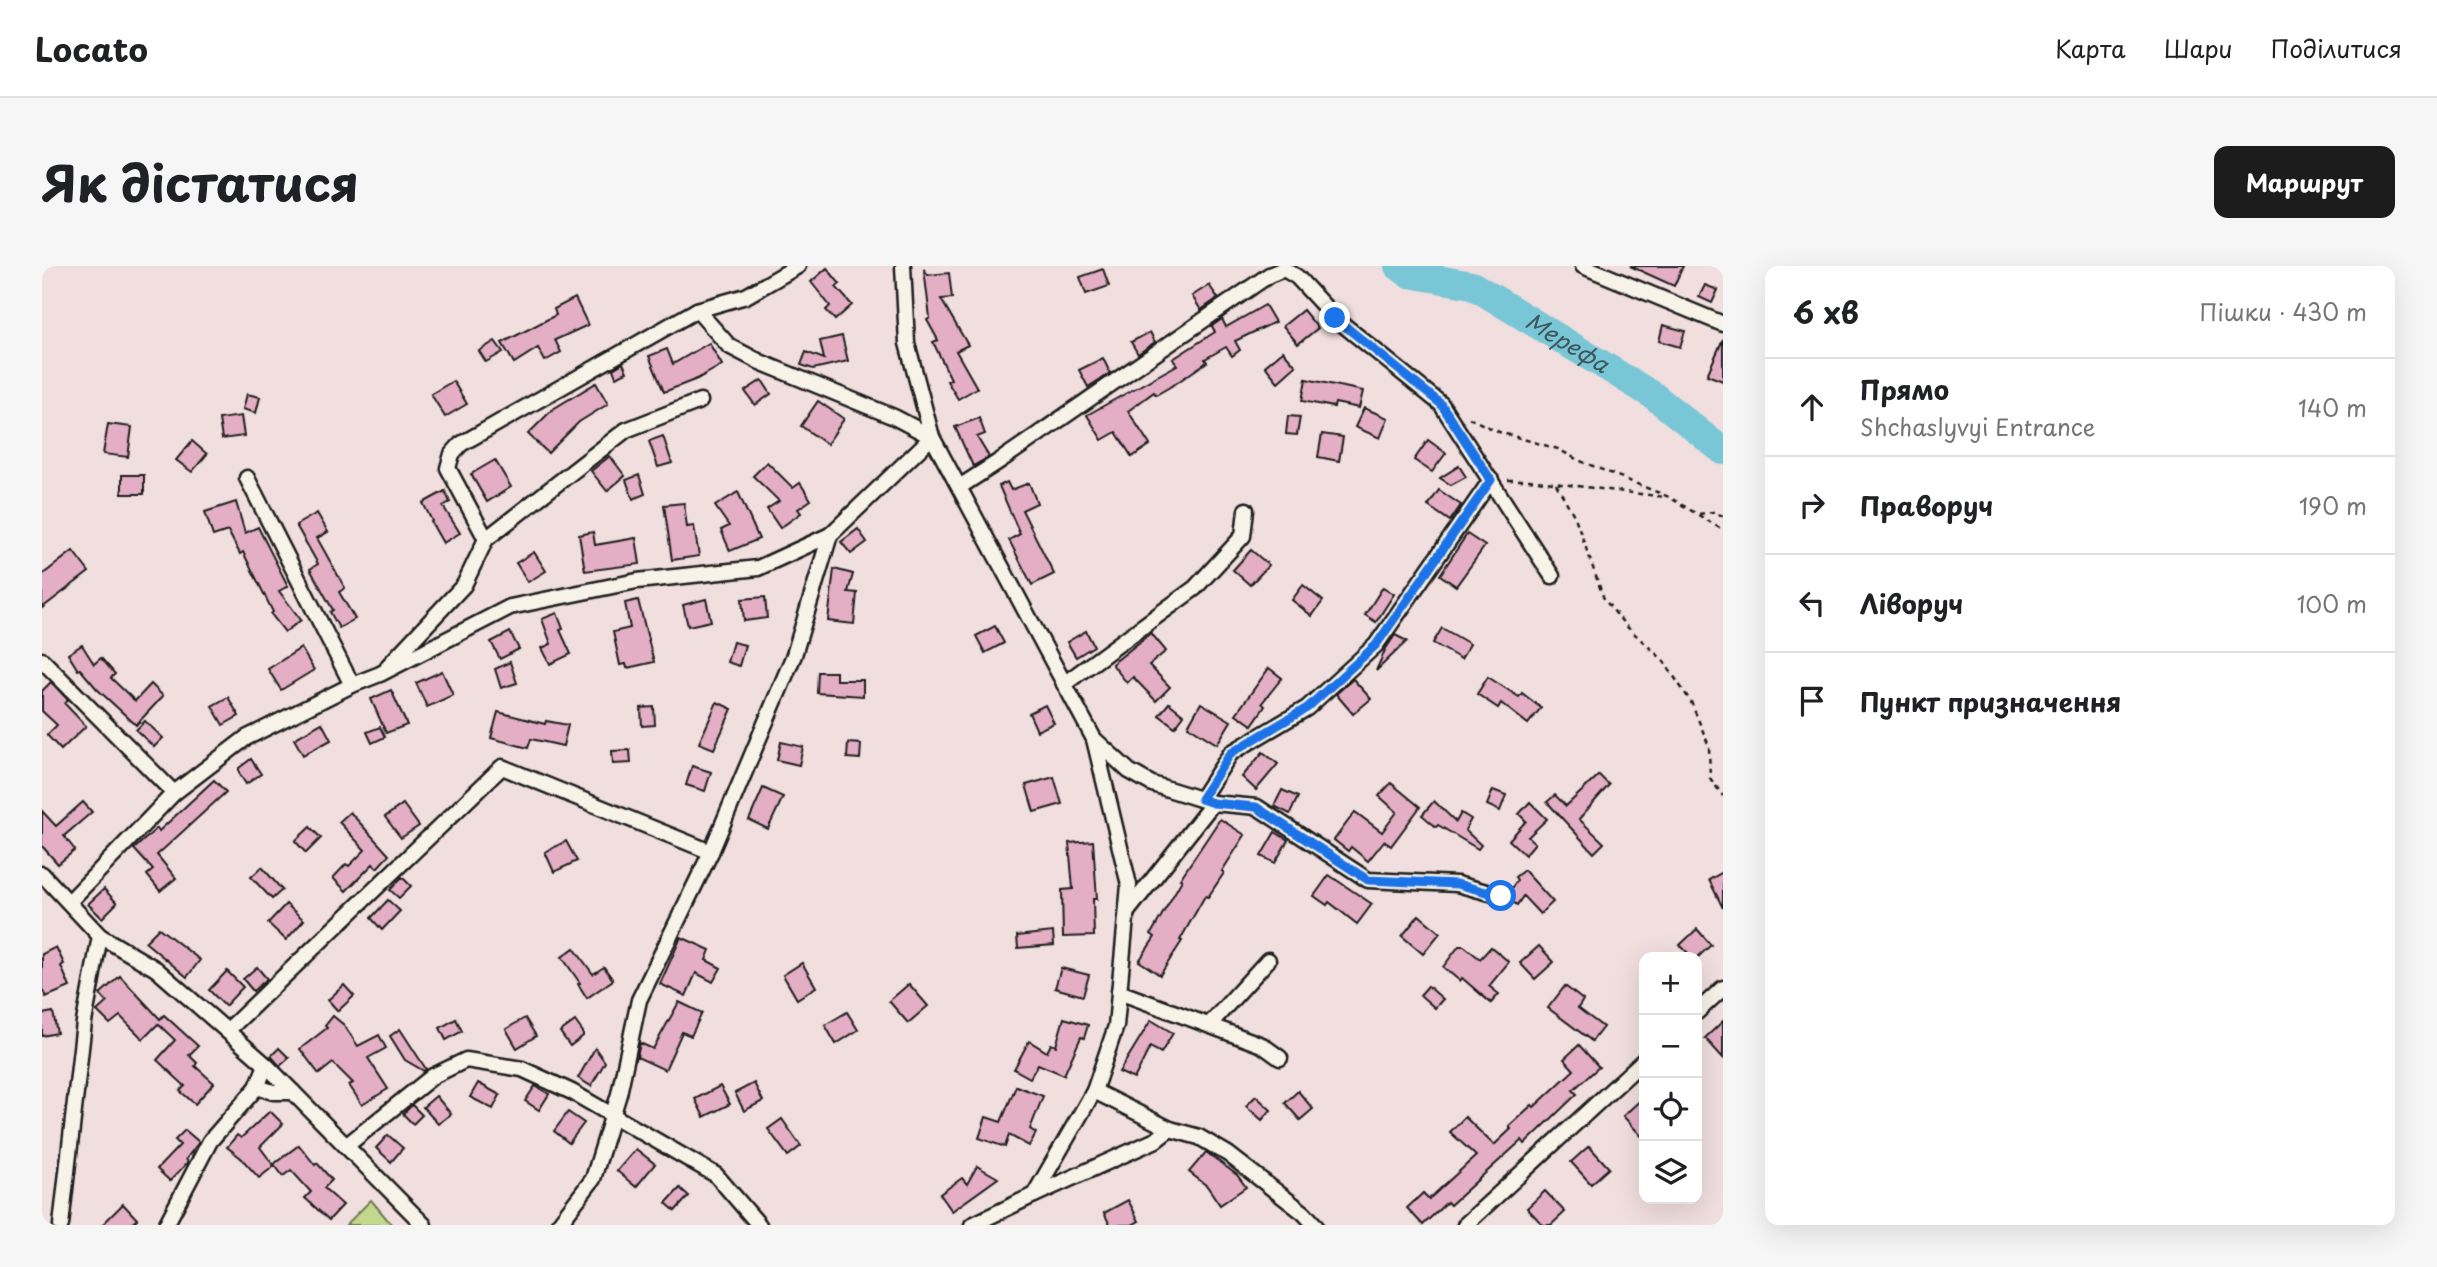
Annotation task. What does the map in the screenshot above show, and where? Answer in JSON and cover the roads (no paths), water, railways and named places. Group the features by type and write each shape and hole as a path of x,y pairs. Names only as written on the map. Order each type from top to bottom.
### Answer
{"street":[{"path":"486,539 448,468 452,454 461,444 696,310 746,296 798,266"},
{"path":"903,266 906,343 932,437 961,486 1094,739 1129,884 1116,1026 1094,1091 1034,1195"},
{"path":"1583,266 1723,324"},
{"path":"961,486 1269,275 1284,269 1297,277 1335,318 1441,404 1552,576"},
{"path":"696,310 729,346 760,362 894,417 932,437"},
{"path":"380,674 464,585 486,539 626,430 700,401"},
{"path":"69,902 174,793 246,738 352,685 380,674 510,607 637,581 758,568 831,535 932,437"},
{"path":"247,478 352,685"},
{"path":"1126,913 1207,801 1231,753 1307,708 1376,645 1491,480"},
{"path":"1064,684 1195,588 1243,536 1246,510"},
{"path":"558,1225 593,1179 612,1115 639,1000 711,852 794,655 831,535"},
{"path":"42,660 174,793"},
{"path":"1094,739 1129,771 1152,784 1207,801 1256,807 1368,880 1457,884 1501,896"},
{"path":"227,1031 502,767 711,852"},
{"path":"42,874 100,936 156,969 266,1065 424,1225"},
{"path":"61,1225 84,1022 100,936"},
{"path":"1209,1025 1268,960"},
{"path":"1702,1007 1723,988"},
{"path":"1119,992 1262,1045 1279,1058"},
{"path":"346,1146 433,1076 467,1060 522,1069 572,1092 716,1175 759,1225"},
{"path":"166,1225 210,1141 257,1087 266,1065"},
{"path":"1465,1225 1639,1065"},
{"path":"257,1087 273,1092 293,1092"},
{"path":"1094,1091 1170,1129 1199,1137 1228,1154 1304,1213 1315,1225"},
{"path":"972,1225 1156,1140 1170,1129"}],"waterway":[{"name":"Мерефа","path":"1398,266 1409,274 1472,285 1654,396 1723,451"}]}
